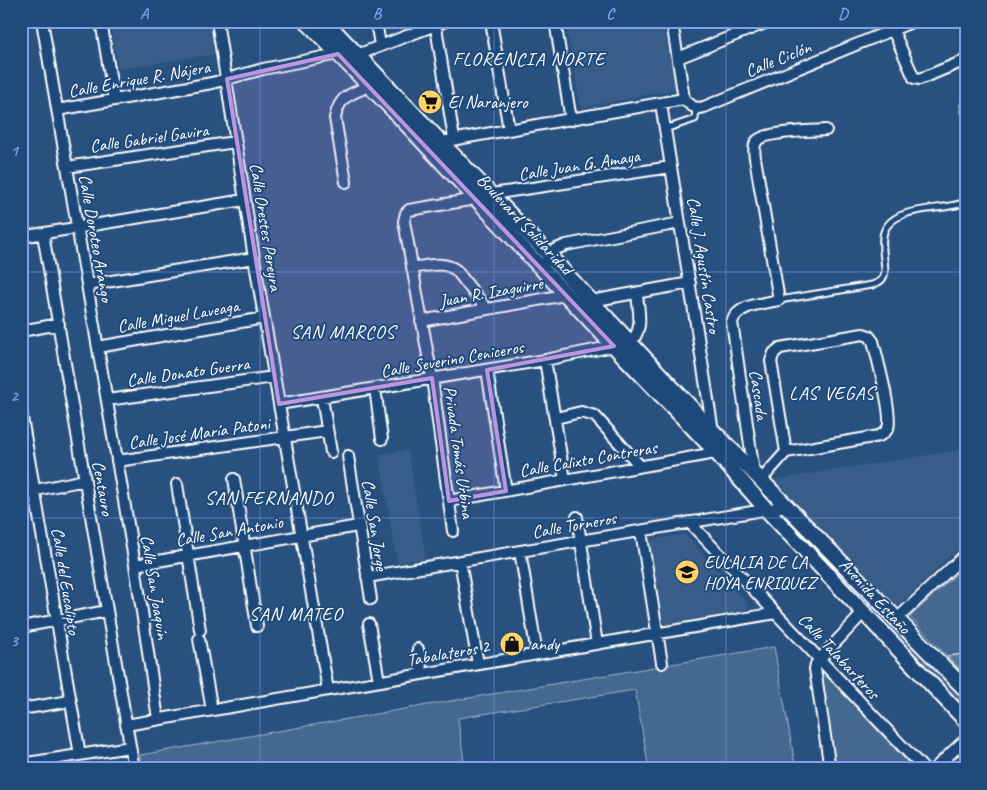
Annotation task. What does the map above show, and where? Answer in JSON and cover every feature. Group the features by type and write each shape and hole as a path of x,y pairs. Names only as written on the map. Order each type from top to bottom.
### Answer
{"main road":[{"name":"Boulevard Solidaridad","path":"306,21 369,86 440,142 492,194 713,431"},
{"name":"Boulevard Solidaridad","path":"330,25 476,199 541,270 716,452"},
{"path":"322,39 330,25"},
{"name":"Avenida Estaño","path":"713,431 966,690"},
{"name":"Avenida Estaño","path":"716,452 766,509 966,720"}],"street":[{"name":"Calle Doroteo Arango","path":"42,21 117,461"},
{"path":"101,21 114,100"},
{"name":"Calle Orestes Pereyra","path":"217,21 244,200 328,690"},
{"path":"376,21 380,45"},
{"path":"357,55 435,23 446,21"},
{"path":"491,21 509,130"},
{"path":"554,21 571,120"},
{"path":"672,21 684,100 696,108"},
{"path":"678,58 770,21"},
{"name":"Calle Ciclón","path":"696,108 704,107 891,26 914,21"},
{"path":"435,23 454,139"},
{"path":"891,26 914,78 920,79 966,60"},
{"name":"Calle Enrique R. Nájera","path":"57,110 227,79 263,69 338,54"},
{"path":"346,182 335,118 336,112 343,98 369,86"},
{"path":"440,142 684,100"},
{"name":"Calle J. Agustín Castro","path":"661,104 713,431"},
{"path":"779,300 756,170 755,143 760,138 768,135 826,130"},
{"name":"Calle Gabriel Gavira","path":"67,166 235,142"},
{"name":"Calle Juan G. Amaya","path":"412,268 404,221 406,212 409,210 476,199 492,194 672,167"},
{"path":"21,226 22,237 244,200"},
{"path":"541,270 554,250 566,245 680,223"},
{"name":"Centauro","path":"43,234 134,769"},
{"path":"87,285 254,258"},
{"path":"412,268 442,264 450,266 456,270 486,308"},
{"name":"Privada Tomás Urbina","path":"412,268 432,378 453,531"},
{"path":"591,302 690,282"},
{"path":"629,342 639,332 637,293"},
{"name":"Juan R. Izaguirre","path":"422,320 565,295"},
{"name":"Cascada","path":"758,476 732,322 734,316 743,309 779,300"},
{"name":"Calle Miguel Laveaga","path":"98,347 264,318"},
{"path":"21,331 59,324"},
{"path":"758,476 786,452 879,436 884,433 888,427 888,411 874,341 869,336 862,334 780,348 774,353 770,361 786,452"},
{"name":"Calle Severino Ceniceros","path":"280,404 546,360 629,342"},
{"path":"546,360 565,480"},
{"path":"487,370 506,490"},
{"name":"Calle Donato Guerra","path":"107,400 274,377"},
{"path":"375,388 382,440"},
{"path":"322,398 331,452"},
{"name":"Calle del Eucalipto","path":"21,412 80,755"},
{"path":"556,418 581,412 595,416 640,466"},
{"name":"Calle José María Patoni","path":"117,461 327,431"},
{"name":"Calle Calixto Contreras","path":"449,501 732,450"},
{"name":"Calle San Jorge","path":"348,456 371,599"},
{"name":"Calle San Joaquín","path":"117,461 158,719"},
{"path":"234,479 257,626"},
{"path":"21,493 85,480"},
{"path":"177,484 212,710"},
{"name":"Calle Torneros","path":"367,577 787,506"},
{"path":"577,517 597,644"},
{"name":"Calle Talabarteros","path":"690,522 924,769"},
{"name":"Calle San Antonio","path":"135,565 188,554 358,526"},
{"path":"641,530 662,663"},
{"path":"520,551 537,654"},
{"path":"898,619 966,554"},
{"path":"460,562 478,664"},
{"path":"21,627 107,612"},
{"path":"830,769 815,669 816,664 864,612"},
{"name":"Tabalateros 2","path":"126,725 776,613"},
{"path":"370,624 379,681"},
{"path":"418,649 422,674"},
{"path":"21,709 70,700"},
{"path":"934,769 966,739"},
{"path":"21,764 130,747"}],"lane":[{"path":"964,106 966,115"},
{"path":"665,129 695,120 696,108"},
{"path":"779,300 881,282 886,272 884,233 892,221 907,212 966,202"}],"highlighted area":[{"path":"338,54 614,346 487,370 506,491 449,501 432,378 279,404 227,79"}],"shaded area":[{"path":"110,21 211,21 216,54 118,69"},
{"path":"565,21 665,21 677,89 581,108"},
{"path":"966,449 966,541 895,609 772,480"},
{"path":"408,450 426,559 397,563 379,454"},
{"path":"787,514 966,702 966,709 783,517"},
{"name":"EULALIA DE LA HOYA ENRIQUEZ","path":"685,534 749,605 745,611 664,625 649,540"},
{"path":"966,565 966,654 947,656 910,617"},
{"path":"774,647 796,769 649,769 635,690 458,718 465,769 143,769 140,755 445,702"},
{"path":"819,668 914,769 835,769"}],"building":[{"path":"966,654 966,677 947,656"}],"place":[{"name":"El Naranjero","path":"430,102"},
{"name":"EULALIA DE LA HOYA ENRIQUEZ","path":"687,572"},
{"name":"andy","path":"512,644"}],"district":[{"name":"FLORENCIA NORTE","path":"529,58"},
{"name":"SAN MARCOS","path":"343,331"},
{"name":"LAS VEGAS","path":"832,392"},
{"name":"SAN FERNANDO","path":"269,497"},
{"name":"SAN MATEO","path":"296,613"}]}
